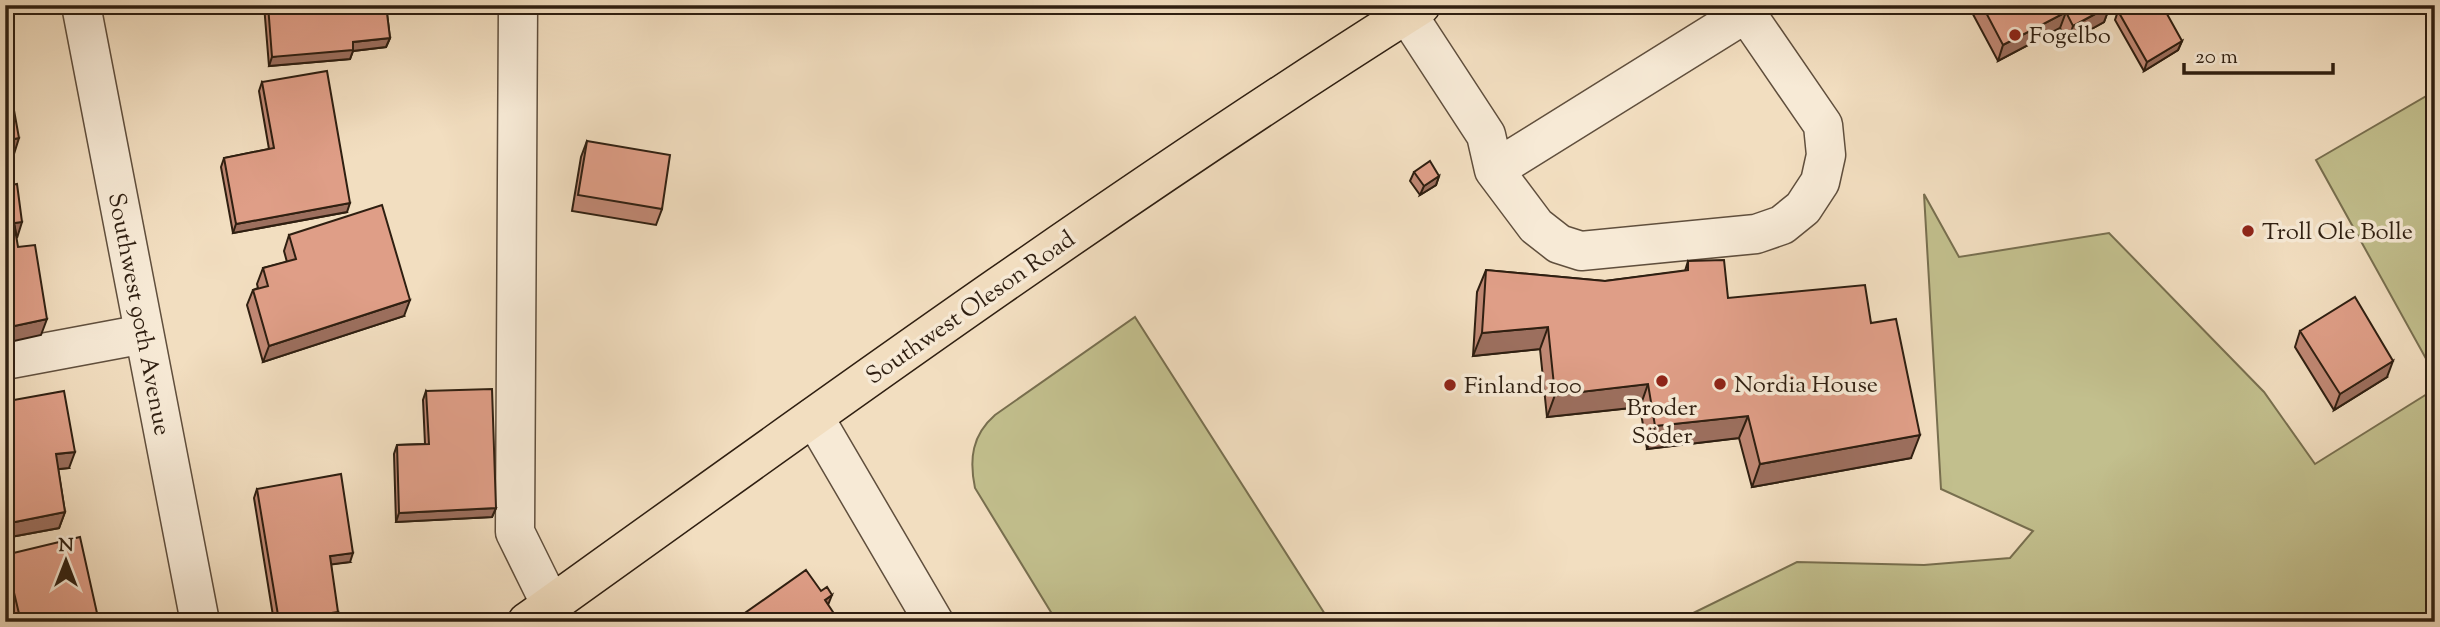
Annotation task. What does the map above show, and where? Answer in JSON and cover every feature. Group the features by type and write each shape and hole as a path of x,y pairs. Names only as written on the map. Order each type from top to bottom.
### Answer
{"main road":[{"name":"Southwest Oleson Road","path":"539,613 1074,233 1367,38 1414,10"}],"street":[{"name":"Southwest 90th Avenue","path":"80,5 200,622"},
{"path":"518,5 515,532 539,613"},
{"path":"1414,10 1486,135 1494,170 1536,226 1559,244 1581,251 1756,234 1782,225 1803,208 1820,182 1826,155 1823,125 1746,13 1494,170"},
{"path":"5,360 144,334"},
{"path":"814,416 934,622"}],"shaded area":[{"path":"2435,91 2435,375 2316,160"},
{"path":"1924,194 1959,257 2109,233 2264,392 2315,464 2435,389 2435,622 1675,622 1797,562 1924,565 2010,558 2033,531 1941,489"},
{"path":"1135,317 1330,622 1057,622 975,488 972,467 974,448 981,431 995,415"}],"building":[{"path":"268,5 386,5 390,38 353,42 353,50 272,57"},
{"path":"1982,5 2110,6 2073,26 2066,12 2003,45"},
{"path":"2127,5 2162,5 2182,41 2147,62 2118,11"},
{"path":"327,71 350,203 236,224 224,158 274,148 262,82"},
{"path":"8,77 19,138 5,141 5,78"},
{"path":"587,141 670,155 662,209 578,195"},
{"path":"1430,161 1439,176 1424,186 1414,172"},
{"path":"17,184 22,222 14,223 18,247 35,245 47,319 5,328 5,186"},
{"path":"382,205 410,300 269,346 253,290 268,286 263,268 296,259 289,235"},
{"name":"Nordia House","path":"1724,260 1728,298 1865,285 1871,323 1896,319 1920,435 1760,464 1748,416 1655,426 1648,384 1555,395 1548,327 1482,333 1486,270 1605,281 1688,270 1688,261"},
{"path":"2355,297 2393,361 2340,394 2300,331"},
{"path":"492,389 496,508 399,513 397,445 429,444 426,391"},
{"path":"64,391 75,452 56,454 65,512 5,524 5,418 11,417 8,401"},
{"path":"341,474 353,553 330,556 338,612 279,621 257,489"},
{"path":"80,537 99,622 21,622 5,555"},
{"path":"806,570 821,591 827,587 832,595 825,600 838,622 732,622"}],"place":[{"name":"Fogelbo","path":"2015,35"},
{"name":"Troll Ole Bolle","path":"2248,231"},
{"name":"Broder Söder","path":"1662,381"},
{"name":"Nordia House","path":"1720,384"},
{"name":"Finland 100","path":"1450,385"}]}
